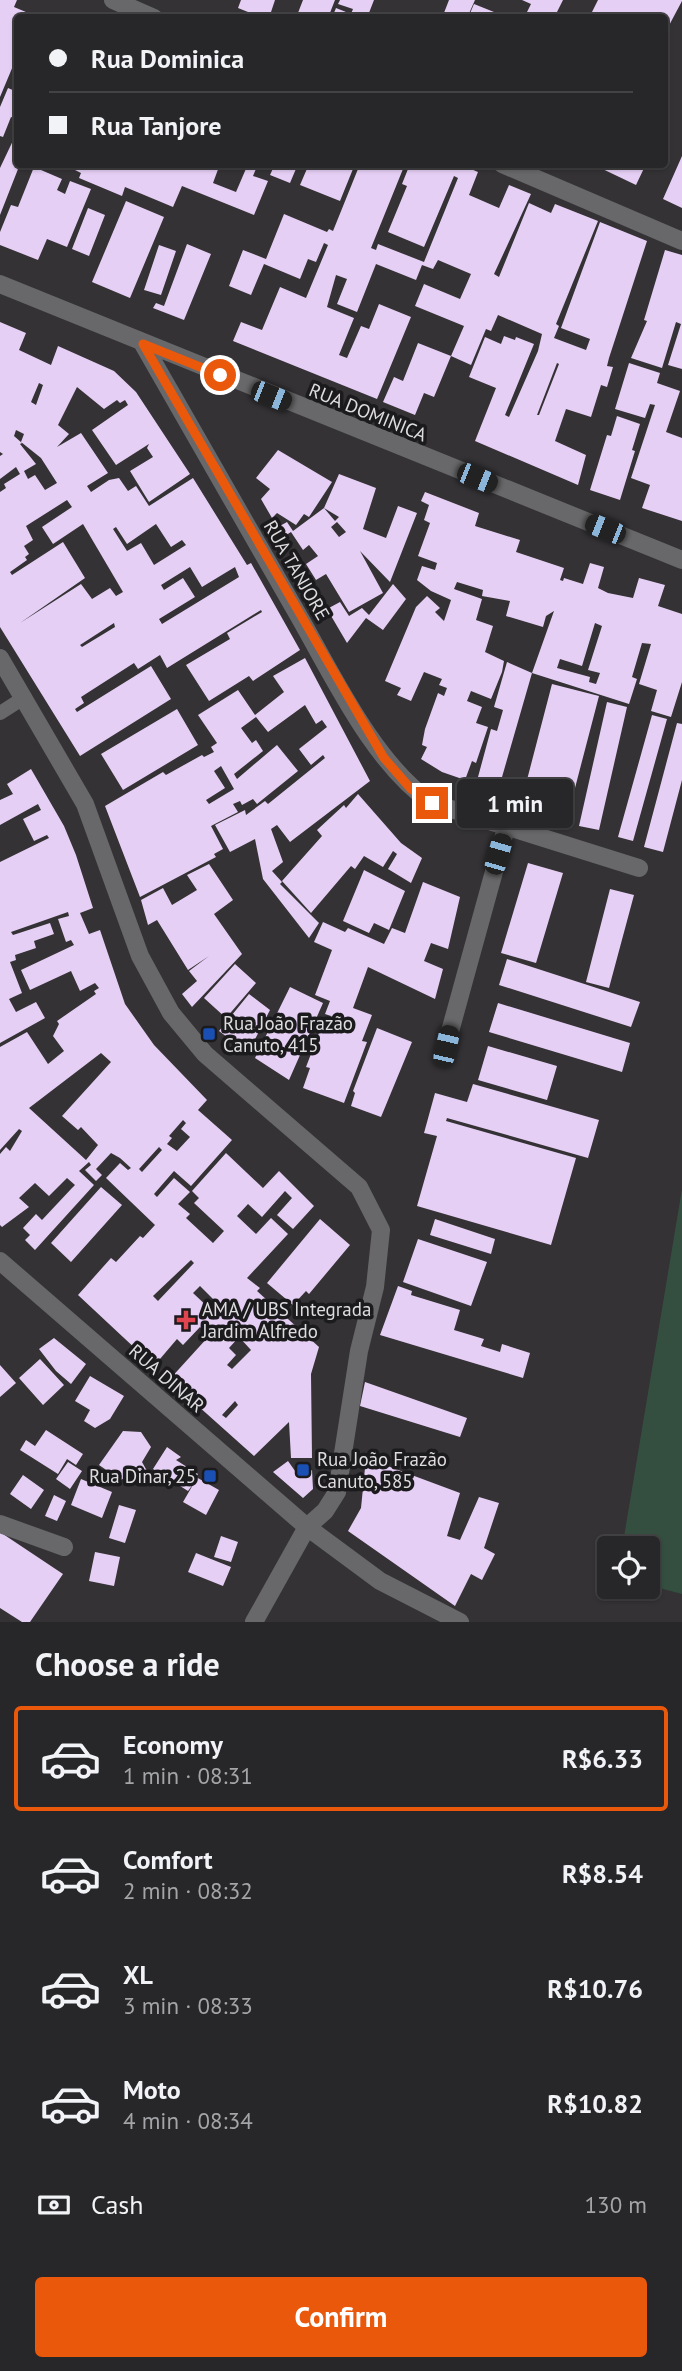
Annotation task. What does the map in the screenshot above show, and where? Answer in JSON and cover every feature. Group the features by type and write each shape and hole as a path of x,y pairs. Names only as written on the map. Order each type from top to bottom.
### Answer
{"street":[{"path":"113,0 145,14"},
{"path":"511,168 682,241"},
{"name":"RUA DOMINICA","path":"0,284 682,560"},
{"name":"RUA TANJORE","path":"143,344 384,758 411,789 432,803 639,868"},
{"path":"0,658 85,804 140,956 170,1013 205,1054 359,1187 382,1230 376,1287 359,1351 337,1492 325,1511 307,1527 254,1622"},
{"path":"446,1046 506,828"},
{"name":"RUA DINAR","path":"0,1261 307,1527 380,1581 460,1622"},
{"path":"0,1524 64,1547"}],"lane":[{"path":"0,713 25,697"}],"green space":[{"path":"682,1189 682,1594 660,1588 660,1536 624,1536"}],"building":[{"path":"0,0 17,0 14,7 31,14 14,14 14,64 0,97"},
{"path":"241,0 275,0 270,14 247,14 238,8"},
{"path":"303,0 335,0 330,14 298,14"},
{"path":"340,0 374,0 369,14 351,14 353,9 338,4"},
{"path":"449,0 475,0 469,14 444,14"},
{"path":"522,0 563,0 556,14 526,14 531,4"},
{"path":"598,0 682,0 668,27 668,14 591,14"},
{"path":"474,4 494,12 493,14 470,14"},
{"path":"336,8 351,14 334,14"},
{"path":"8,88 14,91 14,118 11,117 3,137 0,136 0,107"},
{"path":"14,138 14,168 18,168 0,215 0,168"},
{"path":"682,156 682,208 663,199"},
{"path":"34,168 62,179 57,190 65,194 70,181 91,189 67,247 47,239 38,260 0,245 0,232 11,205 18,207"},
{"path":"219,168 213,183 236,192 246,168 256,168 253,176 268,181 254,215 182,186 173,207 125,187 122,196 79,178 81,173 75,170"},
{"path":"273,168 296,168 290,183 270,175"},
{"path":"307,168 353,168 340,201 300,185"},
{"path":"358,168 403,168 371,248 376,250 378,244 424,262 458,178 454,176 424,247 388,232 407,186 402,184 408,168 468,168 478,172 469,195 499,208 509,185 531,194 494,274 499,277 529,203 551,213 555,204 598,221 556,324 559,326 554,338 586,350 590,339 561,328 600,222 647,241 609,358 607,366 613,367 607,387 601,385 591,417 566,409 555,441 586,455 578,485 475,441 496,388 469,377 485,337 501,344 504,336 515,340 516,337 534,344 505,415 509,417 538,351 542,334 498,315 491,331 486,329 471,365 451,356 464,326 415,306 424,284 460,299 471,274 438,260 433,269 422,265 416,280 376,264 357,312 337,304 347,279 336,275 327,307 354,318 339,355 347,358 361,326 369,329 379,304 411,317 377,399 233,341 241,322 262,330 280,287 306,298 328,245 324,243 316,262 308,259 300,279 264,264 251,295 229,286 243,250 266,259 284,214 327,232 329,229 333,231","holes":["557,363 559,364 537,415"]},
{"path":"600,168 644,168 636,185"},
{"path":"126,201 164,217 130,298 92,282"},
{"path":"88,208 105,215 89,256 72,249"},
{"path":"187,244 211,254 184,320 153,308 156,303 164,306"},
{"path":"159,245 176,251 161,295 144,290"},
{"path":"665,250 682,255 682,369 668,365 681,324 676,322 662,368 631,358 647,321 644,320"},
{"path":"0,322 26,333 19,350 51,365 58,346 114,371 136,392 190,474 149,502 130,471 153,457 147,448 149,444 116,465 92,430 128,405 125,400 120,403 117,400 104,409 77,387 58,425 69,434 57,447 81,433 108,473 87,486 91,492 109,480 119,478 128,491 136,486 149,506 193,478 247,565 251,563 300,650 253,681 249,676 209,701 186,665 230,639 227,633 262,612 261,610 167,668 160,655 138,669 134,663 81,697 84,703 75,709 77,712 151,666 171,699 80,756 0,627 0,492 6,488 4,484 20,474 16,467 0,479 0,456 3,454 0,452","holes":["39,383 43,385 36,405 31,402","16,430 24,434 21,442 41,458 57,483 45,490 35,475 28,479 24,471 36,464 20,444 22,443 14,436","67,500 72,507 42,527 53,544 83,524 123,592 116,596 110,588 92,599 81,584 20,623 85,578 63,542 12,575 10,572 27,560 25,557 29,554 24,546 33,540 26,526","156,524 171,547 182,540 186,545 154,565 141,543 127,551 113,529 116,527 127,544","190,567 202,587 235,567 239,577 162,624 159,619 195,597 183,578 164,590 161,585","114,623 115,627 82,647 80,645"]},
{"path":"418,343 451,356 434,397 424,393 415,415 383,402 394,377 403,381"},
{"path":"629,363 660,373 657,383 680,391 666,432 682,438 682,521 642,508 650,485 631,478 655,405 650,404 645,418 615,409"},
{"path":"617,416 640,424 620,500 590,490 607,435 611,436"},
{"path":"278,450 332,482 309,517 304,514 296,525 277,513 272,518 261,499 270,489 256,478"},
{"path":"339,474 376,488 363,529 386,538 398,506 417,513 390,582 360,551 383,593 349,612 326,574 316,580 306,564 318,556 309,545 303,550 291,532 283,537 278,527 287,522 293,531 324,508","holes":["324,508 339,517 335,521","337,522 346,532 339,537 331,527"]},
{"path":"425,492 479,513 475,526 520,540 516,552 564,568 560,580 563,581 564,578 583,584 590,563 604,567 598,588 608,593 633,598 639,578 665,585 658,606 682,614 682,682 671,717 651,711 657,690 639,684 651,644 642,643 632,677 637,679 629,704 532,673 554,611 546,616 543,627 506,616 510,601 482,596 483,590 457,582 454,589 482,599 476,620 493,626 485,652 504,661 502,672 491,699 471,691 467,701 482,707 476,723 488,727 476,763 472,761 465,780 442,772 421,759 427,747 422,745 425,729 438,693 444,696 447,688 439,685 442,679 424,672 411,701 397,695 401,688 385,681 416,607 427,596 440,608 435,612 444,621 451,600 431,591 417,580 422,566 435,570 437,563 418,556 430,523 424,520 429,505 421,501","holes":["595,623 602,626 588,670 600,673 596,684 589,682 590,677 557,668 560,659 582,666"]},
{"path":"393,584 406,599 383,630 366,618 347,643 327,609 340,602 349,616 362,608 369,615"},
{"path":"305,658 370,781 290,842 277,825 271,829 283,862 272,871 282,882 280,884 319,923 309,938 263,879 255,839 230,852 215,825 245,810 246,815 265,801 268,804 325,758 323,755 311,765 299,749 327,727 322,720 316,724 305,705 268,732 256,717 241,728 252,743 256,740 263,751 234,774 237,779 277,745 298,771 257,804 253,799 242,805 240,801 233,804 238,812 211,826 223,849 214,854 216,857 140,897 105,806 163,772 166,775 202,755 204,757 214,752 211,747 217,743 198,715 238,690 255,715 284,692 273,676","holes":["221,766 234,789 209,804 206,800 225,788 214,771"]},
{"path":"507,662 532,673 500,784 478,777 491,729 497,731 503,710 494,707"},
{"path":"552,684 599,696 569,811 522,799"},
{"path":"607,702 627,707 599,830 579,826"},
{"path":"177,709 198,745 123,790 101,754"},
{"path":"652,715 667,719 633,841 618,837"},
{"path":"677,723 682,724 682,780 663,852 644,847"},
{"path":"31,769 64,826 76,855 93,908 80,913 89,934 100,930 125,1004 154,1045 207,1100 198,1110 232,1140 191,1186 174,1171 154,1194 157,1197 174,1178 190,1192 178,1204 190,1214 186,1218 213,1243 224,1231 194,1203 199,1198 192,1191 226,1153 263,1188 279,1171 314,1206 293,1229 277,1215 292,1198 285,1191 262,1217 248,1204 237,1216 256,1234 271,1218 288,1234 247,1278 260,1288 257,1291 319,1347 311,1374 312,1458 291,1458 289,1422 254,1456 169,1380 209,1336 200,1327 183,1345 177,1339 154,1366 78,1295 111,1258 116,1262 140,1236 143,1238 155,1225 106,1178 120,1163 128,1170 131,1168 120,1158 111,1153 96,1169 102,1175 96,1181 85,1170 91,1165 89,1162 79,1171 94,1185 35,1250 25,1240 30,1235 23,1228 36,1214 42,1220 75,1185 67,1178 49,1196 35,1183 19,1198 29,1207 2,1227 0,1225 0,1154 6,1147 10,1151 22,1131 19,1129 0,1150 0,1047 27,1032 48,1064 64,1051 53,1036 59,1024 57,1021 96,994 94,991 99,988 95,983 80,991 71,971 30,990 21,970 74,945 71,940 66,942 58,919 69,916 68,912 11,932 13,935 50,923 54,934 34,941 36,948 15,955 16,960 10,962 22,993 9,999 16,1012 36,1002 45,1018 0,1043 0,862 49,838 47,835 34,841 23,819 41,810 38,804 0,825 0,800 13,794 7,784","holes":["101,1053 111,1062 62,1116 78,1130 81,1127 98,1145 86,1160 29,1108","183,1120 186,1123 181,1129 190,1137 177,1151 167,1144 172,1138 169,1136","159,1147 162,1150 142,1172 139,1169","191,1260 194,1263 158,1301 153,1296","200,1286 216,1302 210,1309 193,1293","239,1337 251,1350 232,1369 227,1365 236,1355 229,1348","235,1401 238,1405 226,1418 222,1415"]},
{"path":"358,794 401,843 422,858 411,883 388,869 397,854 393,851 383,867 364,856 355,869 351,866 311,913 282,881 322,836 317,830 344,805 346,808"},
{"path":"528,863 563,873 536,963 501,953"},
{"path":"209,864 233,900 214,914 242,954 192,1007 182,994 197,981 189,971 209,956 188,970 157,920 148,925 141,900 163,888 172,905 197,890 187,875"},
{"path":"364,870 405,891 389,930 374,923 369,933 343,921"},
{"path":"423,882 460,897 448,949 431,943 424,961 443,969 435,999 368,967 353,1008 372,1015 362,1041 367,1042 344,1103 303,1088 310,1068 306,1067 322,1025 327,1027 331,1016 325,1014 330,1001 315,995 332,950 314,942 323,922 345,932 348,928 384,944 392,928 405,933"},
{"path":"610,889 634,895 609,988 586,982"},
{"path":"507,959 640,1002 631,1027 499,985"},
{"path":"235,964 256,983 226,1018 204,998"},
{"path":"290,987 323,1003 289,1080 255,1058"},
{"path":"249,994 270,1010 248,1053 219,1031"},
{"path":"498,1003 630,1043 622,1072 489,1032"},
{"path":"377,1028 412,1042 381,1117 351,1106 355,1093 353,1091"},
{"path":"488,1046 557,1066 547,1100 478,1080"},
{"path":"473,1084 599,1120 588,1158 447,1118 446,1121 576,1158 551,1245 417,1206 437,1136 424,1133 435,1093 467,1102"},
{"path":"101,1187 122,1205 71,1262 51,1243"},
{"path":"320,1219 350,1245 309,1294 306,1291 293,1305 267,1283"},
{"path":"435,1219 495,1239 491,1254 430,1235"},
{"path":"418,1239 487,1262 471,1306 403,1282"},
{"path":"398,1286 412,1291 411,1295 460,1310 454,1330 484,1339 481,1346 500,1352 502,1344 530,1353 523,1378 380,1335"},
{"path":"54,1338 86,1364 71,1384 56,1371 39,1349"},
{"path":"40,1359 64,1385 43,1405 19,1378"},
{"path":"0,1365 16,1383 0,1397"},
{"path":"90,1376 124,1396 110,1419 95,1428 84,1421 90,1410 75,1401"},
{"path":"365,1382 467,1418 460,1437 360,1406"},
{"path":"46,1430 83,1454 76,1465 67,1459 58,1474 20,1450 26,1440 35,1446"},
{"path":"123,1431 141,1432 151,1447 142,1462 147,1471 141,1481 130,1474 121,1480 99,1465"},
{"path":"167,1447 181,1457 176,1460 198,1474 196,1477 219,1490 206,1515 183,1502 194,1483 188,1491 153,1469"},
{"path":"366,1458 460,1493 447,1536 460,1540 479,1497 499,1503 484,1548 495,1554 482,1580 471,1574 455,1606 348,1531 361,1508"},
{"path":"288,1461 300,1478 312,1470 313,1489 303,1498 273,1472"},
{"path":"68,1462 82,1471 70,1489 56,1479"},
{"path":"23,1475 44,1490 31,1509 10,1494"},
{"path":"81,1479 112,1492 102,1518 71,1505"},
{"path":"54,1495 66,1501 57,1521 45,1516"},
{"path":"119,1505 136,1510 125,1543 109,1538"},
{"path":"0,1532 63,1574 30,1622 22,1622 0,1608"},
{"path":"221,1536 238,1542 231,1562 214,1557"},
{"path":"95,1552 120,1557 114,1586 89,1581"},
{"path":"196,1553 231,1567 223,1586 188,1572"}],"place":[{"name":"Rua João Frazão Canuto, 415","path":"209,1034"},
{"name":"AMA / UBS Integrada Jardim Alfredo","path":"186,1320"},
{"name":"Rua João Frazão Canuto, 585","path":"303,1470"},
{"name":"Rua Dinar, 25","path":"210,1476"}],"route":[{"path":"220,375 143,344 339,685 384,758 411,789 432,803"}]}
